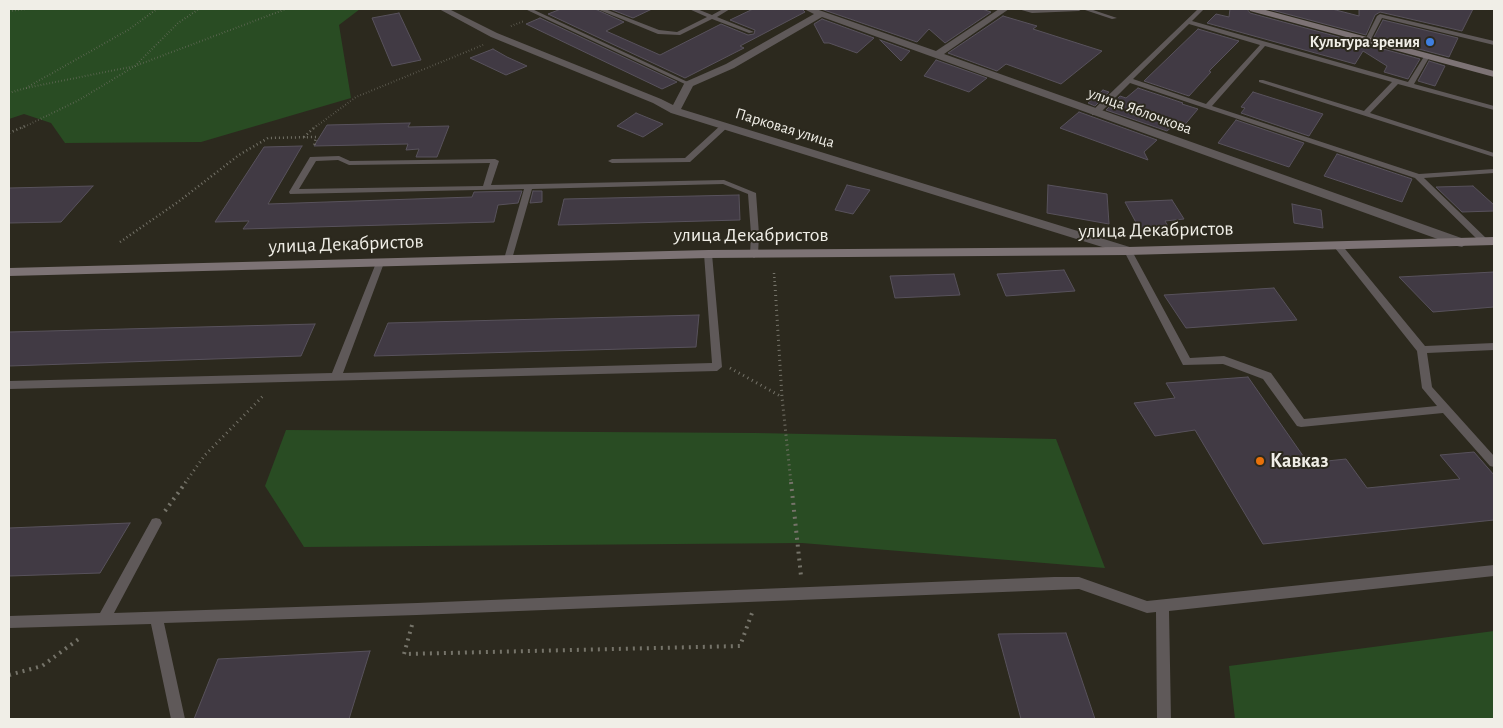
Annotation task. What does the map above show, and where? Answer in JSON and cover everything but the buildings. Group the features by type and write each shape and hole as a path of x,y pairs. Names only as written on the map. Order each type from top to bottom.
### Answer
{"street":[{"name":"Парковая улица","path":"443,9 496,36 657,101 675,111 1128,251"},
{"name":"улица Яблочкова","path":"808,9 1094,113 1462,243"},
{"path":"937,55 1005,9"},
{"path":"1253,9 1494,74"},
{"path":"675,111 688,84 730,66 821,14"},
{"name":"улица Декабристов","path":"9,272 708,254 1128,251 1490,242"}],"lane":[{"path":"528,9 688,84"},
{"path":"600,9 658,32 678,34 727,9"},
{"path":"692,9 751,32"},
{"path":"1021,9 1032,12 1079,9"},
{"path":"1086,9 1114,18"},
{"path":"1094,113 1201,9"},
{"path":"1368,40 1380,16 1494,43"},
{"path":"1188,22 1494,108"},
{"path":"1208,106 1264,44"},
{"path":"1410,85 1427,56"},
{"path":"1128,80 1418,176 1494,171"},
{"path":"1261,81 1494,155"},
{"path":"1365,114 1397,81"},
{"path":"612,161 687,160 725,126"},
{"path":"486,188 495,161 349,163 339,158 312,159 293,192 486,188 529,186 724,182 752,193 755,234 754,255"},
{"path":"1418,176 1490,242"},
{"path":"508,259 529,186"},
{"path":"1338,246 1422,350 1427,388 1494,463"},
{"path":"1128,251 1187,362 1224,360 1267,376 1302,423 1446,409"},
{"path":"9,385 716,367 708,254"},
{"path":"336,377 380,263"},
{"path":"1422,350 1494,346"},
{"path":"104,619 156,524"},
{"path":"9,622 417,609 1078,583 1148,607 1494,572"},
{"path":"1162,605 1164,719"},
{"path":"156,617 178,719"}],"path":[{"path":"9,11 26,9"},
{"path":"26,88 128,30 156,9"},
{"path":"9,133 80,100 134,66 178,23 199,9"},
{"path":"9,93 134,66 286,9"},
{"path":"304,137 324,119 356,97 427,70 540,14"},
{"path":"120,242 178,202 239,155 268,138 316,137 312,159"},
{"path":"774,274 782,397 802,594"},
{"path":"716,360 782,397"},
{"path":"156,524 205,455 281,378"},
{"path":"417,609 404,654 740,646 757,596"},
{"path":"9,675 42,666 104,619"}],"green space":[{"path":"9,9 360,9 339,25 351,98 201,142 65,143 51,123 24,114 9,119"},
{"path":"286,430 756,433 1056,439 1105,568 802,543 304,547 265,486"},
{"path":"1494,631 1494,719 1235,719 1229,666"}],"place":[{"name":"Культура зрения","path":"1430,42"},
{"name":"Кавказ","path":"1260,461"}]}
